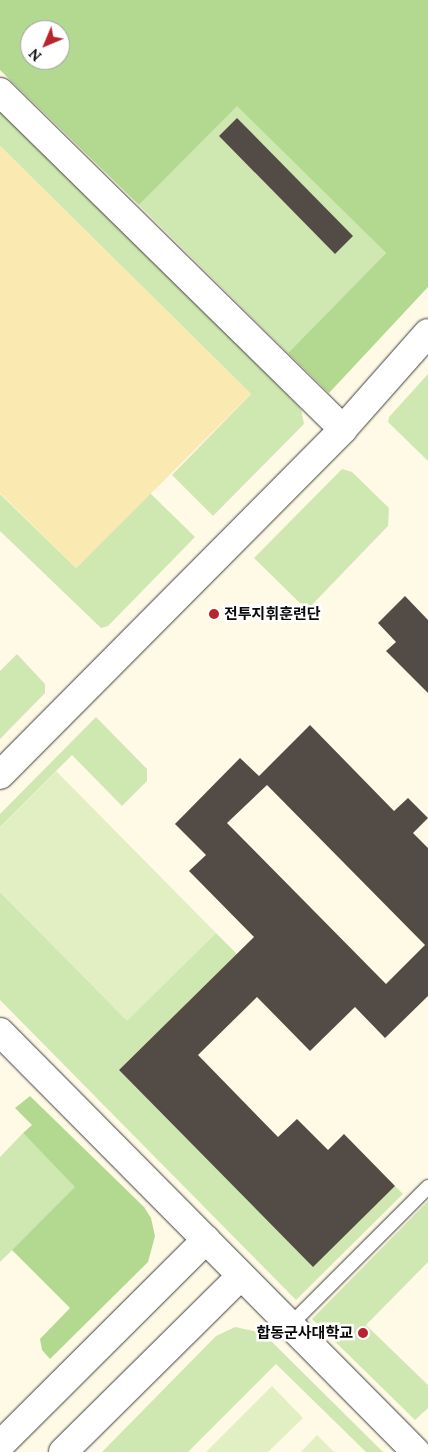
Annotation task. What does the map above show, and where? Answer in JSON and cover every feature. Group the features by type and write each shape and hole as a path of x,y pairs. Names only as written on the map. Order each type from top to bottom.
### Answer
{"street":[{"path":"0,92 343,429"},
{"path":"0,776 343,429 428,333"},
{"path":"0,1032 416,1452"},
{"path":"0,1445 206,1240"},
{"path":"63,1452 241,1276"}],"lane":[{"path":"290,1325 428,1187"}],"green space":[{"path":"0,0 428,0 428,287 329,393 288,353 386,253 237,106 139,205 0,70"},
{"path":"0,104 301,409 304,424 213,516 172,475 251,394 0,146"},
{"path":"237,105 386,253 288,353 139,205"},
{"path":"428,374 428,461 388,422 389,417"},
{"path":"342,469 352,472 389,508 388,526 307,610 254,558"},
{"path":"150,493 195,537 108,626 101,628 0,531 0,494 76,568"},
{"path":"17,654 45,684 45,693 0,739 0,671"},
{"path":"96,717 147,769 147,781 122,806 72,755 0,827 0,814"},
{"path":"56,771 216,933 127,1021 0,892 0,827"},
{"path":"0,892 127,1020 216,933 237,954 119,1070 313,1266 395,1186 403,1194 296,1300 0,1000"},
{"path":"30,1096 144,1207 151,1218 155,1236 148,1262 50,1359 42,1350 40,1339 70,1308 12,1250 75,1187 23,1133 32,1125 15,1108"},
{"path":"23,1133 76,1187 0,1262 0,1157"},
{"path":"428,1201 428,1262 366,1325 428,1385 428,1408 415,1420 312,1319"},
{"path":"235,1327 258,1332 272,1342 383,1452 366,1452 276,1364 188,1452 102,1452 216,1336"},
{"path":"272,1386 303,1418 268,1452 206,1452"},
{"path":"317,1435 334,1452 301,1452"}],"sand":[{"path":"0,146 251,394 76,568 0,493"}],"building":[{"path":"237,118 353,236 335,254 219,136"},
{"path":"405,596 428,620 428,693 386,651 396,642 378,623"},
{"path":"310,725 394,811 408,798 428,818 413,833 428,848 428,996 385,1038 355,1007 310,1051 257,997 198,1055 278,1137 297,1119 328,1150 344,1134 395,1186 313,1267 119,1070 254,937 189,871 206,855 175,824 240,758 259,776","holes":["267,785 425,945 386,984 227,823"]}],"place":[{"name":"전투지휘훈련단","path":"214,614"},
{"name":"합동군사대학교","path":"363,1333"}]}
